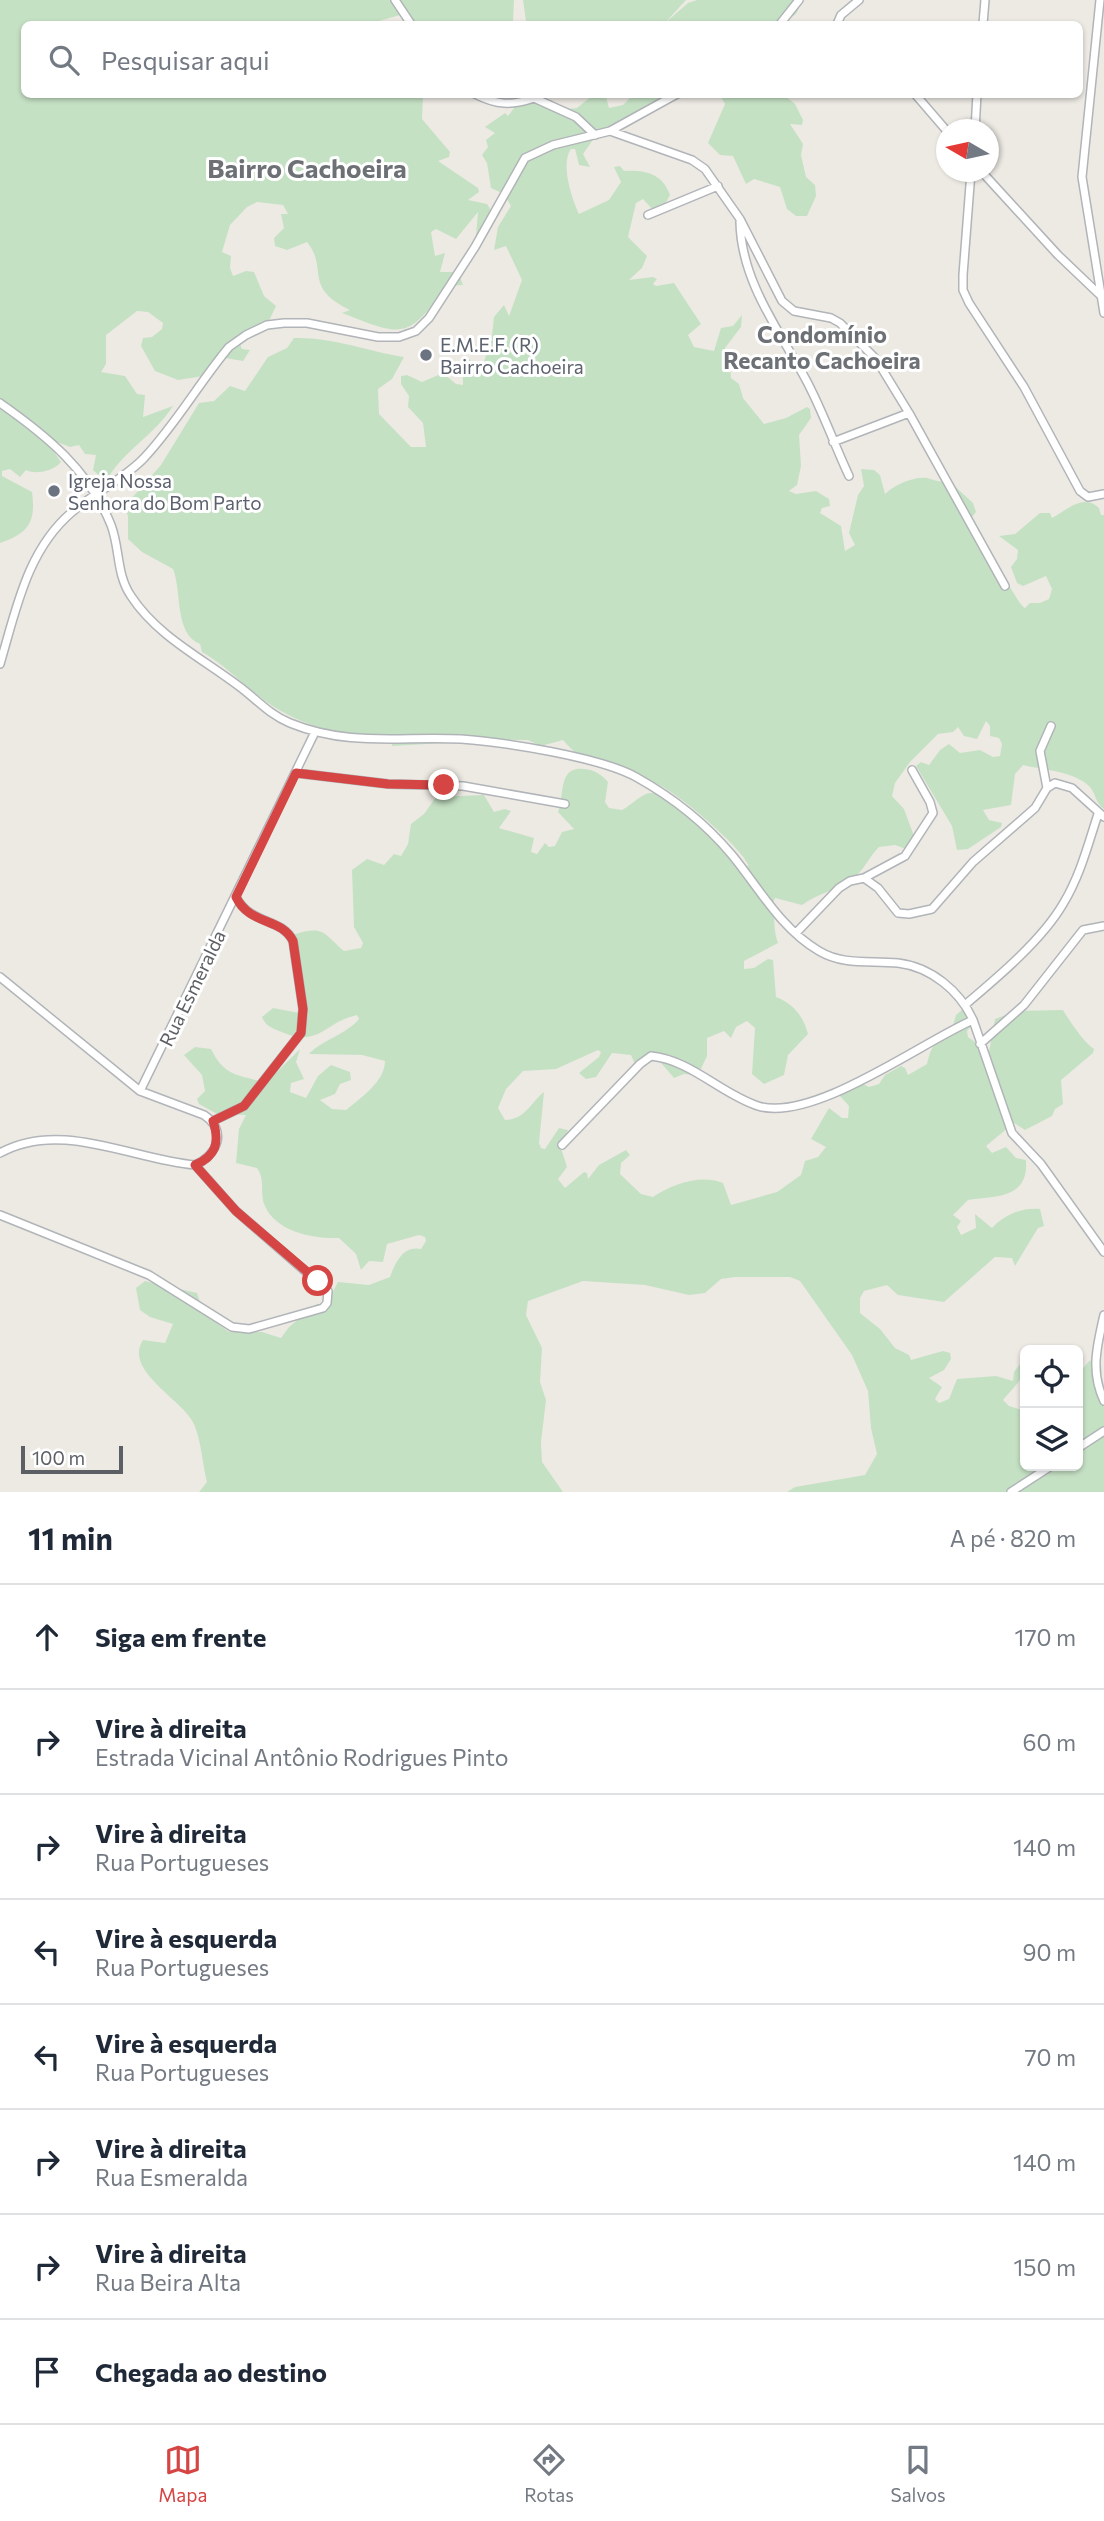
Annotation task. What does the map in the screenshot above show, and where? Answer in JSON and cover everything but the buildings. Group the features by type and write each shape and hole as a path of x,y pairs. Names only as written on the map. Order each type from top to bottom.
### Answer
{"street":[{"path":"395,0 409,21"},
{"path":"782,21 799,0"},
{"path":"838,21 841,15 859,0"},
{"path":"983,21 985,0"},
{"path":"1100,0 1082,177 1104,313"},
{"path":"483,98 493,103 514,105 534,98 576,117 595,135"},
{"path":"0,664 17,605 44,541 75,509 145,457 215,365 246,335 267,325 284,323 307,323 378,337 399,337 416,331 429,318 475,247 525,158 553,145 610,131 670,98"},
{"path":"919,98 937,119"},
{"path":"976,119 977,98"},
{"path":"610,131 692,160 705,169 740,219 782,301 794,311 831,318 840,323 876,359 1005,586"},
{"path":"970,182 964,290 969,303 1024,387 1080,491 1088,497 1104,494"},
{"path":"991,182 1058,255 1101,296"},
{"path":"648,215 718,186"},
{"path":"740,219 745,259 763,306 807,381 849,476"},
{"path":"0,403 58,447 79,468 110,524 121,576 130,595 146,614 174,641 286,722 315,732 353,739 460,739 535,749 636,777 713,832 778,915 818,951 850,962 900,963 919,969 948,986 966,1004 973,1020 1012,1133 1041,1164 1104,1252"},
{"path":"833,442 909,413"},
{"path":"1047,788 1040,751 1051,726"},
{"name":"Rua Esmeralda","path":"141,1091 315,732"},
{"path":"796,933 839,888 905,856 931,818 930,802 912,770"},
{"path":"296,773 388,784 463,786 565,804"},
{"path":"864,878 878,888 898,913 926,912 938,904 973,862 1035,808 1047,788 1055,783 1072,788 1101,815 1079,873 1061,908 1003,972 966,1004"},
{"path":"0,976 141,1091 213,1121 244,1106 257,1092 297,1040 303,1023 293,941 289,933 245,912 236,897"},
{"path":"980,1044 1024,1005 1083,930 1104,926"},
{"path":"562,1145 640,1063 651,1056 668,1059 756,1105 786,1108 831,1093 920,1051 973,1020"},
{"path":"0,1153 26,1143 84,1142 195,1165 210,1159 216,1148 217,1134 213,1121"},
{"path":"0,1215 149,1275 232,1327 249,1329 323,1308 329,1297 318,1281 236,1211 195,1165"},
{"path":"1104,1315 1094,1360 1095,1375 1104,1401"},
{"path":"1083,1445 1104,1431"},
{"path":"1011,1492 1043,1471"}],"green space":[{"path":"0,0 514,0 513,21 407,21 400,15 379,21 21,21 21,98 423,98 422,119 450,152 449,157 438,161 478,188 479,192 468,200 487,204 492,218 482,242 476,236 478,212 456,239 436,229 431,232 435,256 445,253 440,272 458,272 463,285 446,286 412,325 403,329 392,329 342,313 350,310 335,302 326,293 321,285 313,252 307,242 287,250 275,246 274,238 284,228 281,214 288,214 283,205 257,202 247,207 230,225 222,252 231,256 230,268 233,276 246,271 254,272 264,296 276,306 266,327 240,344 242,349 250,350 243,361 225,358 210,375 178,380 155,371 141,346 143,338 152,337 162,329 163,323 148,312 137,311 106,335 106,364 101,372 125,376 137,394 145,395 143,417 173,406 112,471 106,482 93,470 96,455 85,454 79,445 70,447 57,442 50,446 61,462 54,468 40,472 26,470 20,477 10,469 2,471 2,476 32,492 33,511 24,530 0,543"},
{"path":"523,0 686,0 667,21 526,21"},
{"path":"697,0 803,0 796,14 786,21 667,21 688,3"},
{"path":"512,98 542,98 558,110 577,108 589,98 606,98 609,108 623,105 630,98 682,98 621,128 595,137 583,154 590,167 579,165 575,149 571,149 567,172 573,200 579,214 609,200 621,182 614,167 620,166 624,171 652,174 667,188 670,195 664,206 653,210 643,199 636,203 628,237 647,256 642,268 629,280 653,277 657,279 653,284 656,286 674,283 701,324 688,335 694,347 714,351 721,328 733,326 742,315 741,327 725,348 729,354 731,378 739,384 743,398 764,424 786,418 807,407 810,409 811,418 799,435 801,466 797,485 789,491 796,494 816,491 829,499 830,506 822,508 820,513 841,526 845,551 855,545 849,533 858,495 864,486 861,469 874,470 880,475 885,494 899,484 916,478 949,481 973,503 976,512 972,517 1014,594 1025,608 1030,603 1049,599 1052,589 1046,576 1023,586 1017,583 1011,567 1017,559 1018,550 999,536 1015,534 1040,513 1050,513 1052,518 1081,502 1099,508 1101,515 1104,515 1104,809 1089,786 1075,777 1023,765 1015,774 1011,805 983,810 989,820 1002,823 1001,827 968,849 957,850 952,826 916,766 921,762 929,765 940,750 949,744 960,753 980,750 993,757 1000,756 1002,744 999,738 990,736 990,726 986,721 977,739 964,736 958,727 953,732 938,734 910,762 895,783 892,796 904,809 914,836 906,849 895,845 879,847 854,877 802,905 775,898 773,903 778,943 744,961 744,969 754,968 768,959 773,960 776,997 793,1007 806,1028 808,1034 788,1055 784,1075 764,1084 752,1074 755,1028 747,1021 736,1027 731,1038 724,1031 707,1038 707,1056 698,1075 684,1074 674,1078 656,1057 635,1064 631,1055 612,1053 596,1077 586,1079 579,1073 599,1057 601,1052 598,1050 556,1069 523,1071 506,1089 498,1108 505,1120 518,1117 544,1092 539,1143 541,1148 545,1149 559,1128 568,1130 561,1148 567,1167 558,1179 565,1188 584,1172 587,1173 588,1179 599,1165 626,1150 630,1155 621,1163 620,1174 641,1194 653,1197 687,1182 714,1180 723,1183 731,1205 777,1192 801,1175 805,1161 818,1157 826,1147 811,1139 829,1108 842,1118 848,1118 849,1106 839,1095 841,1091 859,1082 869,1087 879,1084 885,1075 901,1066 908,1075 927,1064 934,1046 950,1036 956,1015 962,1010 971,1012 977,1019 967,1031 968,1037 989,1052 995,1019 1016,1011 1063,1010 1081,1037 1094,1049 1093,1053 1061,1080 1063,1104 1055,1109 1052,1116 1025,1130 1014,1123 986,1146 992,1153 1006,1147 1016,1158 1026,1160 1026,1173 1016,1189 999,1196 968,1200 953,1215 961,1221 957,1227 961,1235 976,1228 975,1214 992,1228 1014,1213 1040,1209 1044,1226 1038,1228 1015,1266 1012,1258 995,1257 944,1302 898,1295 887,1285 864,1291 860,1298 860,1313 880,1329 895,1348 909,1355 911,1360 943,1351 950,1353 951,1359 944,1370 929,1378 942,1387 935,1399 939,1403 949,1399 957,1379 996,1376 1013,1381 1014,1372 1020,1364 1020,1379 1003,1400 1009,1406 1020,1409 1020,1471 1083,1471 1083,1368 1090,1360 1104,1393 1104,1492 787,1492 795,1487 865,1475 877,1454 871,1428 868,1391 852,1355 800,1281 790,1277 721,1279 705,1293 689,1295 645,1285 583,1281 528,1301 526,1315 542,1348 540,1382 546,1400 541,1442 542,1462 563,1492 199,1492 207,1482 194,1425 184,1410 154,1382 140,1361 139,1351 143,1340 165,1343 173,1324 150,1317 140,1310 136,1288 145,1281 197,1293 204,1314 229,1332 262,1332 281,1338 289,1327 317,1304 327,1303 338,1282 369,1285 390,1277 404,1253 421,1249 426,1241 425,1237 419,1235 387,1244 383,1262 369,1261 361,1270 356,1254 339,1238 307,1235 278,1222 265,1206 257,1168 236,1163 239,1129 246,1115 217,1114 199,1104 197,1099 205,1091 202,1075 184,1055 195,1047 211,1049 227,1070 266,1083 300,1049 296,1062 304,1079 291,1083 290,1092 306,1098 318,1076 331,1065 350,1072 351,1080 340,1084 335,1094 320,1100 332,1109 346,1110 377,1082 385,1061 362,1055 309,1054 354,1024 359,1019 357,1015 320,1033 304,1037 273,1029 262,1017 273,1008 299,1013 303,1007 304,988 292,935 317,931 322,932 344,951 361,948 363,943 354,927 352,870 367,859 384,865 394,854 401,856 408,844 411,824 424,814 436,797 484,795 494,812 505,809 511,811 499,828 534,838 531,852 537,854 545,843 549,847 555,846 562,832 574,829 558,812 564,783 566,777 575,769 588,770 598,773 608,782 605,802 609,808 622,810 650,793 662,795 689,814 728,853 749,866 723,835 672,793 649,780 586,760 563,740 541,746 528,740 452,739 445,743 392,746 392,742 331,730 288,715 265,701 202,652 200,644 192,639 182,622 173,569 142,552 128,539 128,516 122,501 130,500 161,465 199,403 214,401 230,386 245,391 268,357 287,348 294,338 336,342 404,357 392,379 378,389 379,414 411,447 426,447 423,423 408,407 409,396 401,384 401,376 407,375 422,382 443,373 456,384 463,385 463,367 470,359 474,370 483,365 492,336 494,317 504,305 509,316 522,280 506,246 494,250 498,227 511,206 504,194 491,188 487,163 482,155 488,147 486,140 495,133 485,127 505,113 508,116 514,108 508,104"},
{"path":"722,98 788,98 795,104 803,120 802,125 790,124 803,144 801,155 806,177 815,185 816,196 807,216 796,216 787,209 780,187 754,179 746,184 733,156 720,155 708,143 725,104"}],"place":[{"name":"E.M.E.F. (R) Bairro Cachoeira","path":"426,355"},
{"name":"Igreja Nossa Senhora do Bom Parto","path":"54,491"}],"district":[{"name":"Bairro Cachoeira","path":"307,167"},
{"name":"Condomínio Recanto Cachoeira","path":"822,347"}],"route":[{"path":"318,1281 257,1231 215,1191 195,1165 210,1159 216,1148 217,1134 213,1121 244,1106 257,1092 297,1040 303,1023 293,941 289,933 245,912 236,897 296,773 388,784 444,785"}]}
